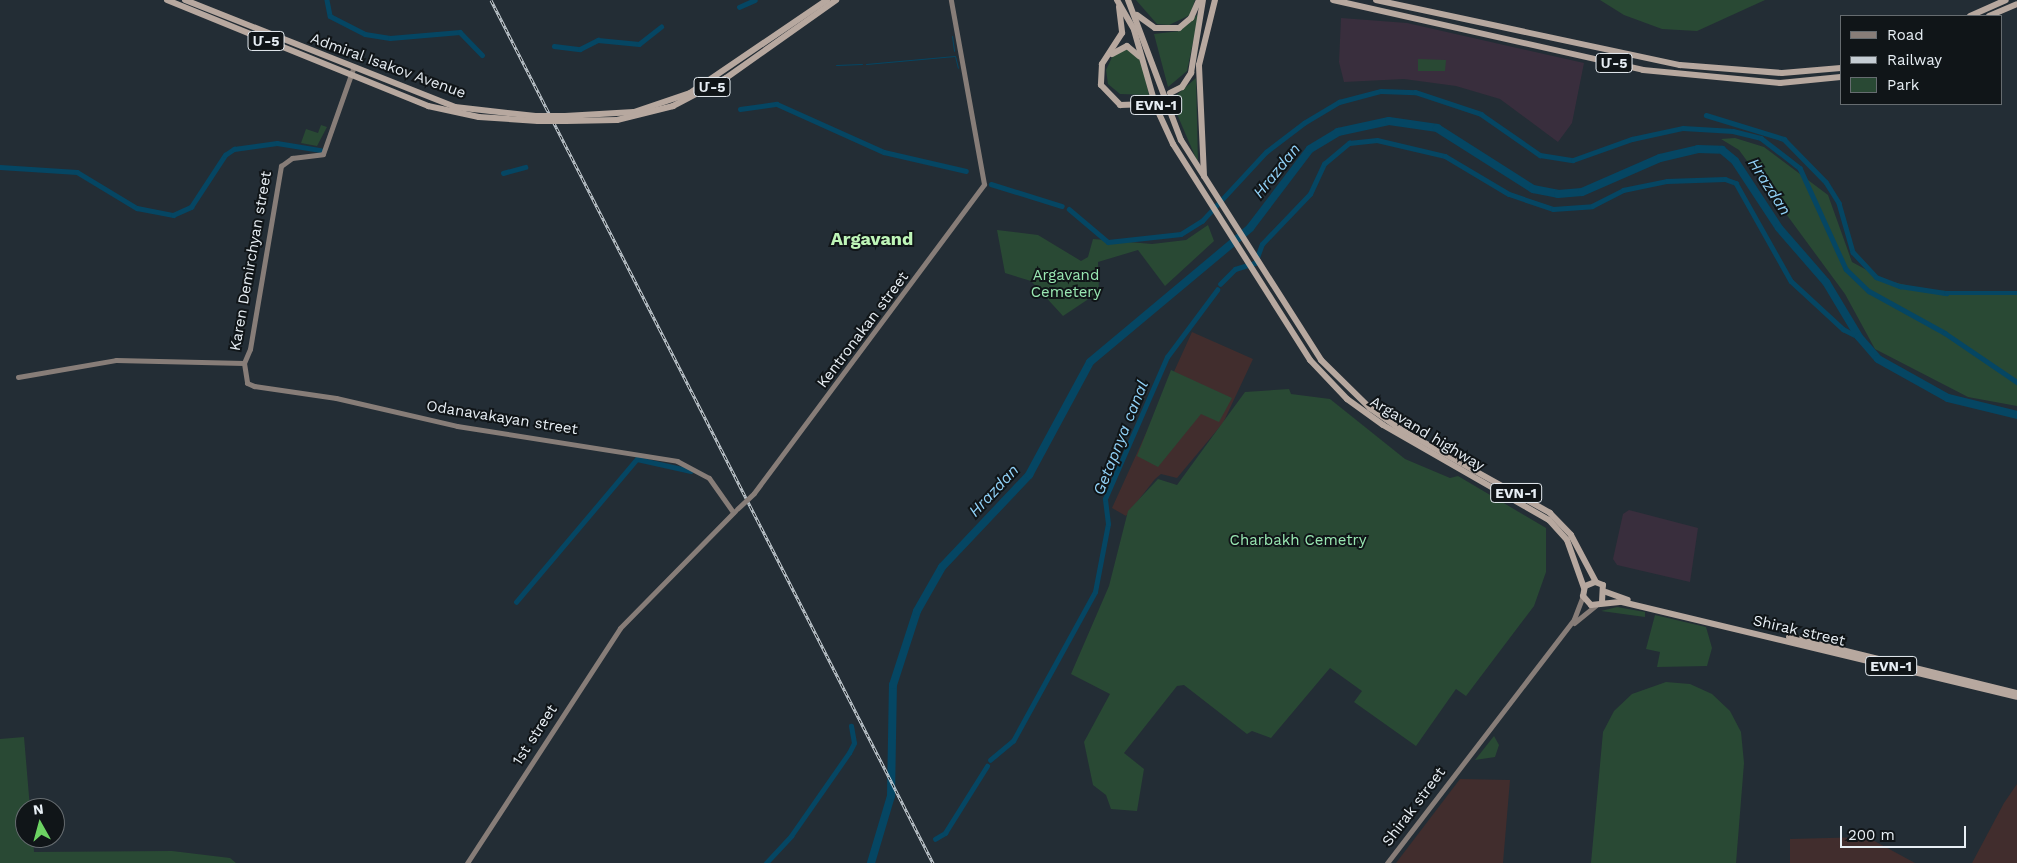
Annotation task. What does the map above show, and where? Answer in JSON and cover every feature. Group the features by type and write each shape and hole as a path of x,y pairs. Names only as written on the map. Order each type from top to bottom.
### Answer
{"highway":[{"name":"Admiral Isakov Avenue","path":"167,0 349,79 454,113 617,120 655,112 716,88 836,0"},
{"name":"Admiral Isakov Avenue","path":"185,0 353,69 455,107 537,118"},
{"name":"Admiral Isakov Avenue","path":"566,119 616,114 655,107 711,82 762,44 827,0"},
{"name":"EVN-1","path":"1128,0 1136,14 1172,122 1204,179"},
{"path":"1136,14 1155,28 1179,28 1191,18 1199,0"},
{"path":"1170,95 1182,87 1191,74 1204,0"},
{"path":"1204,179 1199,65 1215,0"},
{"name":"Մ-5","path":"1333,0 1643,70 1780,83 1838,78"},
{"name":"Մ-5","path":"1376,0 1680,65 1782,73 1840,68"},
{"path":"1972,15 2006,0"},
{"name":"EVN-1","path":"1118,1 1146,68"},
{"path":"1118,1 1122,33 1102,64 1101,85 1120,105 1147,102 1185,88 1199,65"},
{"path":"1991,15 2017,4"},
{"path":"1146,68 1137,52 1123,46 1114,52 1103,79 1109,93 1120,101 1147,102"},
{"name":"Argavand highway","path":"1146,68 1164,126 1208,202 1293,338 1330,383 1370,416 1553,524 1573,552 1584,588"},
{"path":"1833,70 1838,78"},
{"name":"Argavand highway","path":"1204,179 1300,333 1331,372 1370,408 1550,513 1571,535 1596,582"},
{"name":"EVN-1","path":"1596,582 1606,592"},
{"path":"1584,588 1596,582"},
{"name":"Shirak street","path":"1583,596 1584,588"},
{"path":"1602,602 1606,592"},
{"name":"Shirak street","path":"1606,592 2017,693"},
{"path":"1583,596 1596,605"},
{"name":"Shirak street","path":"1596,605 1602,602 1622,602 2017,697"}],"main road":[{"name":"Kentronakan street","path":"626,620 754,493 984,184 951,0"},
{"path":"349,79 353,69"},
{"name":"Karen Demirchyan street","path":"244,362 250,349 281,166 292,158 323,154 349,79"},
{"path":"18,377 116,360 244,362"},
{"name":"Odanavakayan street","path":"244,362 247,383 457,426 677,461 709,478 735,510"},
{"name":"Shirak street","path":"1388,863 1574,618 1583,596"},
{"name":"Shirak street","path":"1388,863 1576,620 1596,605"},
{"name":"1st street","path":"467,863 626,620"}],"shaded area":[{"path":"1341,18 1407,23 1584,63 1572,123 1558,142 1500,99 1456,86 1404,79 1344,82 1339,62"},
{"path":"1192,332 1253,359 1223,423 1177,478 1161,474 1126,516 1112,508"},
{"path":"1629,510 1698,528 1690,582 1617,565 1613,559 1623,514"},
{"path":"1460,779 1510,780 1503,863 1396,863"},
{"path":"2017,784 2017,863 1972,863 2004,803"},
{"path":"1867,837 1915,863 1790,863 1790,839"}],"green space":[{"path":"1136,0 1195,0 1190,15 1169,25 1157,24"},
{"path":"1600,0 1765,0 1697,31 1662,29 1624,15"},
{"path":"1199,13 1187,71 1168,87 1154,34 1180,31"},
{"path":"1125,47 1141,61 1149,95 1120,94 1108,84 1106,70 1114,53"},
{"path":"1418,59 1446,60 1445,71 1418,71"},
{"path":"1196,78 1198,163 1171,100"},
{"path":"321,125 327,127 317,146 301,143 306,129 318,133"},
{"path":"1735,138 1764,147 1828,195 1852,262 1885,280 1926,290 2017,294 2017,406 1968,397 1875,349 1845,294 1739,150 1721,139"},
{"name":"Argavand Cemetery","path":"1208,225 1214,241 1165,286 1138,250 1098,262 1099,292 1063,316 1031,281 1005,273 997,230 1038,235 1081,261 1088,257 1093,239 1152,244 1186,240"},
{"path":"1171,370 1232,398 1219,422 1201,414 1158,467 1137,456"},
{"name":"Charbakh Cemetry","path":"1289,389 1291,394 1330,399 1405,459 1450,478 1458,476 1546,528 1546,572 1534,606 1466,696 1456,689 1416,746 1354,702 1362,691 1330,668 1271,738 1252,731 1247,734 1184,685 1177,686 1124,753 1144,769 1137,811 1111,809 1106,795 1093,785 1084,742 1110,694 1071,674 1109,586 1128,511 1158,479 1177,485 1245,392"},
{"path":"1617,607 1645,612 1645,617 1601,611"},
{"path":"1655,615 1706,627 1712,648 1707,666 1657,667 1660,652 1646,649"},
{"path":"1666,682 1690,684 1712,694 1730,711 1741,732 1744,763 1736,863 1591,863 1603,732 1614,711 1632,694"},
{"path":"1494,736 1499,745 1495,757 1475,760"},
{"path":"24,737 29,798 15,798 15,848 34,848 34,852 172,851 230,858 236,863 0,863 0,739"}],"waterway":[{"path":"327,0 330,16 365,34 390,38 460,32 482,55"},
{"path":"739,7 755,0"},
{"path":"554,46 580,49 598,40 639,44 661,27"},
{"path":"952,36 954,51"},
{"path":"866,64 955,56 958,68"},
{"path":"836,65 862,64"},
{"path":"1069,209 1108,242 1181,234 1202,221 1266,152 1304,123 1339,102 1381,91 1415,92 1481,114 1540,155 1573,160 1632,139 1683,128 1733,131 1761,138 1800,168 1846,269 1869,291 1945,333 2017,382"},
{"path":"740,109 777,104 884,152 966,171"},
{"path":"1706,115 1784,139 1826,182 1839,203 1853,252 1876,277 1900,286 1946,293 2017,293"},
{"name":"Hrazdan","path":"871,863 891,796 893,685 917,611 942,567 1029,475 1090,362 1250,228 1310,149 1338,132 1389,121 1437,128 1533,189 1558,194 1582,192 1660,158 1698,149 1722,150 1735,161 1779,228 1826,282 1859,337 1878,359 1948,398 2017,415"},
{"name":"Getapnya canal","path":"1220,284 1235,269 1255,263 1262,244 1310,194 1324,164 1349,143 1377,140 1445,156 1509,194 1553,209 1592,206 1623,190 1667,181 1725,179 1736,183 1791,281 1843,329 1859,337"},
{"path":"0,167 77,172 137,208 173,215 191,207 225,155 234,149 277,143 320,150"},
{"path":"503,173 525,167"},
{"path":"991,184 1062,206"},
{"name":"Getapnya canal","path":"990,760 1013,741 1095,592 1108,524 1105,499 1167,357 1217,290"},
{"path":"516,602 637,459 691,471"},
{"path":"766,863 791,836 849,753 854,743 851,726"},
{"name":"Getapnya canal","path":"935,839 945,833 987,766"}],"railway":[{"path":"491,0 933,863"}],"district":[{"name":"Argavand","path":"872,239"}]}
